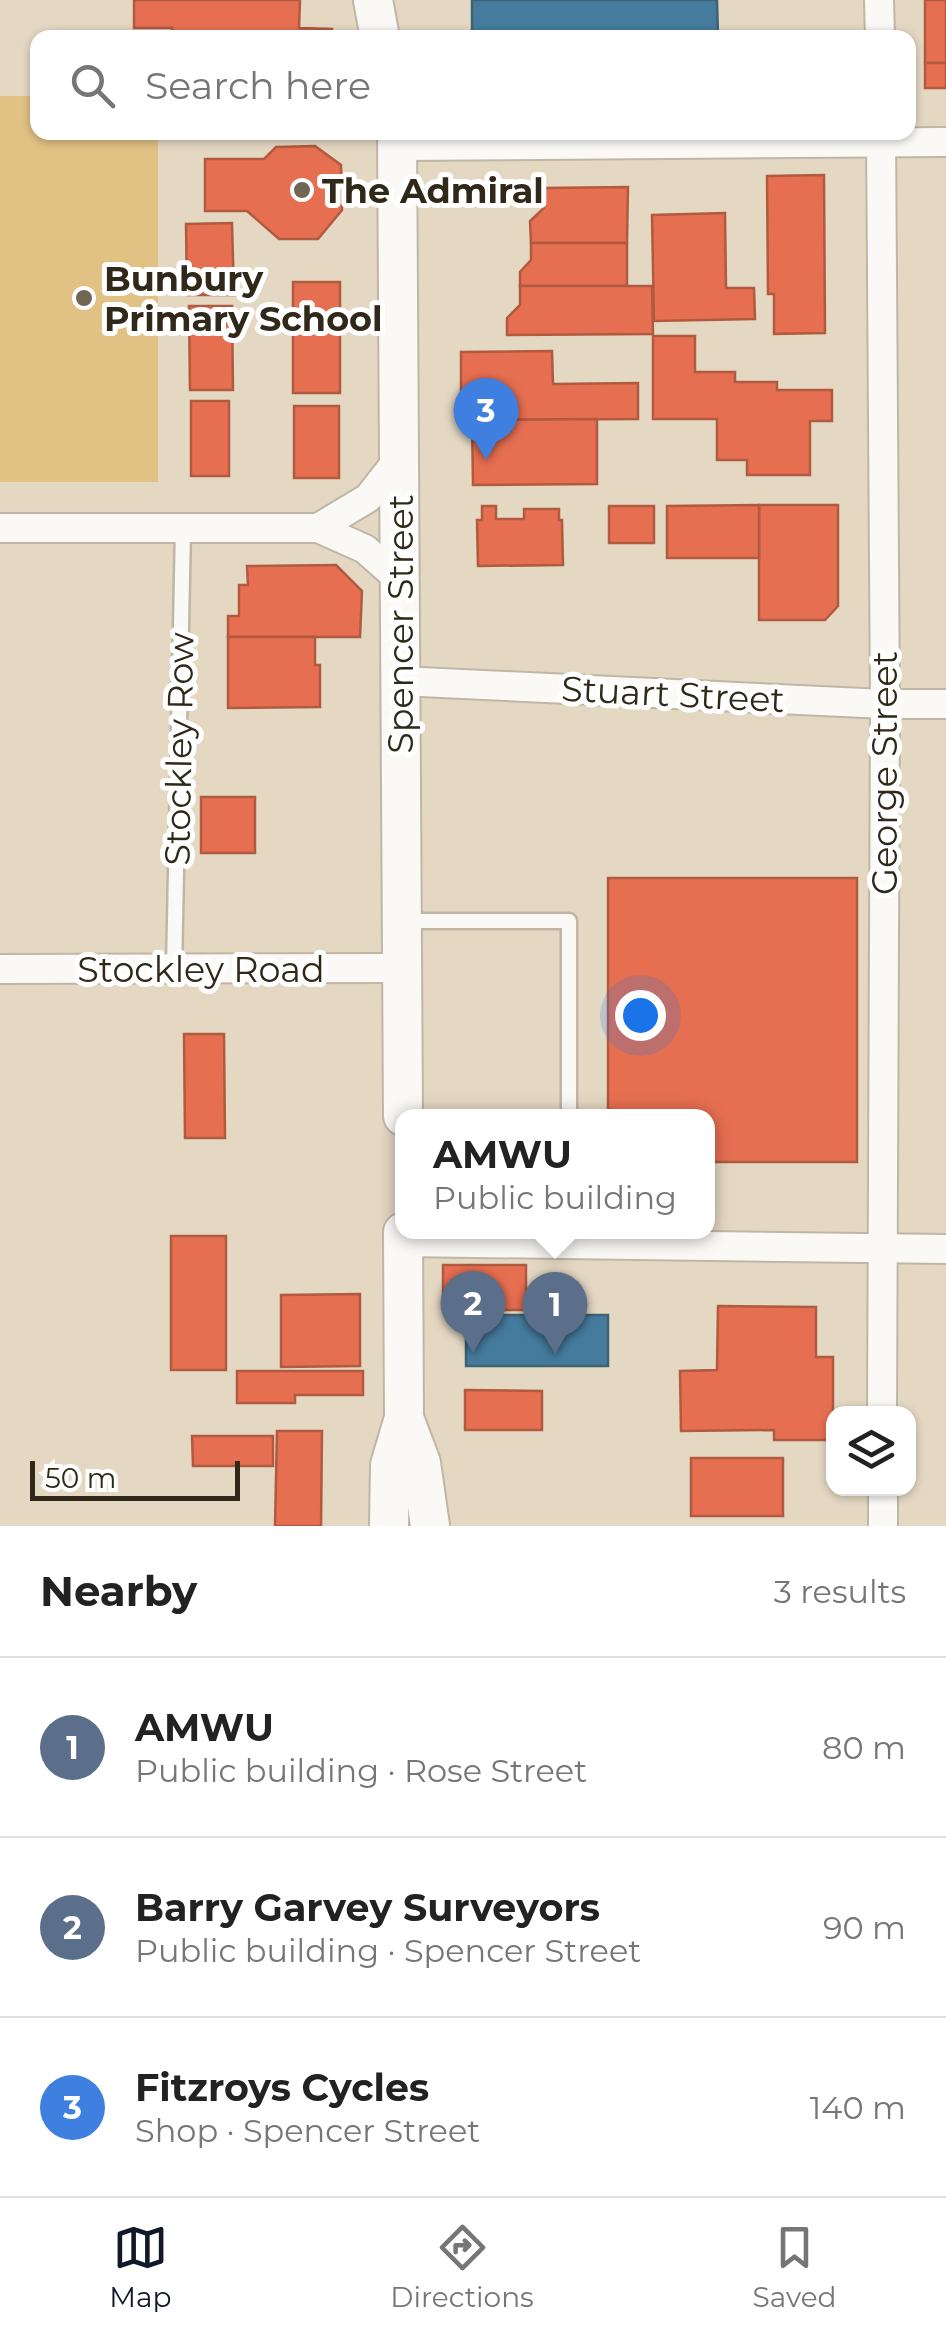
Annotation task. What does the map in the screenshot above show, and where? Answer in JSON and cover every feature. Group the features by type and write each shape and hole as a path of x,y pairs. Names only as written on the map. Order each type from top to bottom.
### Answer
{"main road":[{"path":"374,0 379,30"},
{"name":"Spencer Street","path":"398,140 403,1109"},
{"path":"389,1526 390,1465 404,1418 403,1239"},
{"path":"404,1418 421,1463 430,1526"}],"street":[{"path":"879,0 880,30"},
{"name":"George Street","path":"881,140 885,704 882,1406"},
{"path":"916,140 946,142"},
{"path":"318,528 368,498 400,457"},
{"path":"0,528 318,528 365,549 400,580"},
{"name":"Stuart Street","path":"400,681 946,704"},
{"name":"Stockley Road","path":"0,969 402,968"},
{"path":"617,1239 946,1250"},
{"path":"882,1496 883,1526"}],"lane":[{"name":"Stockley Row","path":"174,970 184,528"},
{"path":"401,921 569,921 569,1109"}],"shaded area":[{"name":"Bunbury Primary School","path":"0,96 30,96 30,140 158,140 158,482 0,482"}],"building: Shops":[{"path":"134,0 300,0 299,28 332,30 172,30 134,28"},
{"path":"925,0 946,0 946,63 925,63"},
{"path":"925,63 946,63 946,88 925,88"},
{"path":"315,146 341,165 342,210 318,239 279,239 247,211 205,211 205,159 264,159 276,147"},
{"path":"824,175 825,333 774,334 774,294 768,294 767,176"},
{"path":"628,187 627,243 531,243 530,221 544,208 543,188"},
{"path":"725,213 726,288 754,288 755,319 654,321 652,215"},
{"path":"232,223 234,295 187,295 186,224"},
{"path":"531,243 627,243 627,286 520,286 520,272 531,260"},
{"path":"293,282 340,282 340,393 293,393"},
{"path":"520,286 652,286 653,334 507,335 507,318 520,305"},
{"path":"189,306 232,306 233,390 190,390"},
{"path":"653,336 695,336 695,372 735,372 735,382 777,382 777,390 832,390 832,421 810,421 810,475 747,475 747,460 717,460 717,419 653,419"},
{"path":"552,351 553,384 638,383 638,419 461,420 461,352"},
{"path":"191,401 229,401 229,476 191,476"},
{"path":"294,406 339,406 339,478 294,478"},
{"path":"597,419 597,484 473,485 472,420"},
{"path":"759,505 838,505 838,606 825,620 759,620"},
{"path":"759,505 759,558 667,558 667,506"},
{"path":"482,506 496,506 496,519 524,519 524,509 559,509 563,565 478,566 477,520 482,520"},
{"path":"609,506 654,506 654,543 609,543"},
{"path":"336,565 362,591 360,637 228,637 228,616 239,616 239,585 248,585 247,566"},
{"path":"228,637 315,637 320,707 228,708"},
{"path":"201,797 255,797 255,853 201,853"},
{"path":"608,878 857,878 857,1162 715,1162 715,1109 608,1109"},
{"path":"184,1034 224,1034 225,1138 185,1138"},
{"path":"171,1236 226,1236 226,1370 171,1370"},
{"path":"443,1265 526,1265 526,1310 443,1310"},
{"path":"360,1294 360,1366 281,1367 281,1295"},
{"path":"718,1306 816,1307 816,1357 833,1357 833,1406 826,1406 826,1440 774,1440 774,1430 681,1431 680,1371 717,1370"},
{"path":"237,1371 363,1371 363,1395 295,1395 295,1403 237,1403"},
{"path":"465,1390 542,1391 542,1430 465,1430"},
{"path":"277,1431 322,1431 321,1526 275,1526"},
{"path":"192,1436 273,1436 273,1466 193,1466"},
{"path":"691,1458 783,1458 783,1516 691,1516"}],"building: Public":[{"path":"472,0 717,0 718,30 472,30"},
{"path":"466,1315 608,1315 608,1366 466,1366"}],"place":[{"name":"The Admiral","path":"302,190"},
{"name":"Bunbury Primary School","path":"84,298"},
{"name":"Fitzroys Cycles","path":"486,460"},
{"name":"Barry Garvey Surveyors","path":"473,1353"},
{"name":"AMWU","path":"555,1354"}]}
